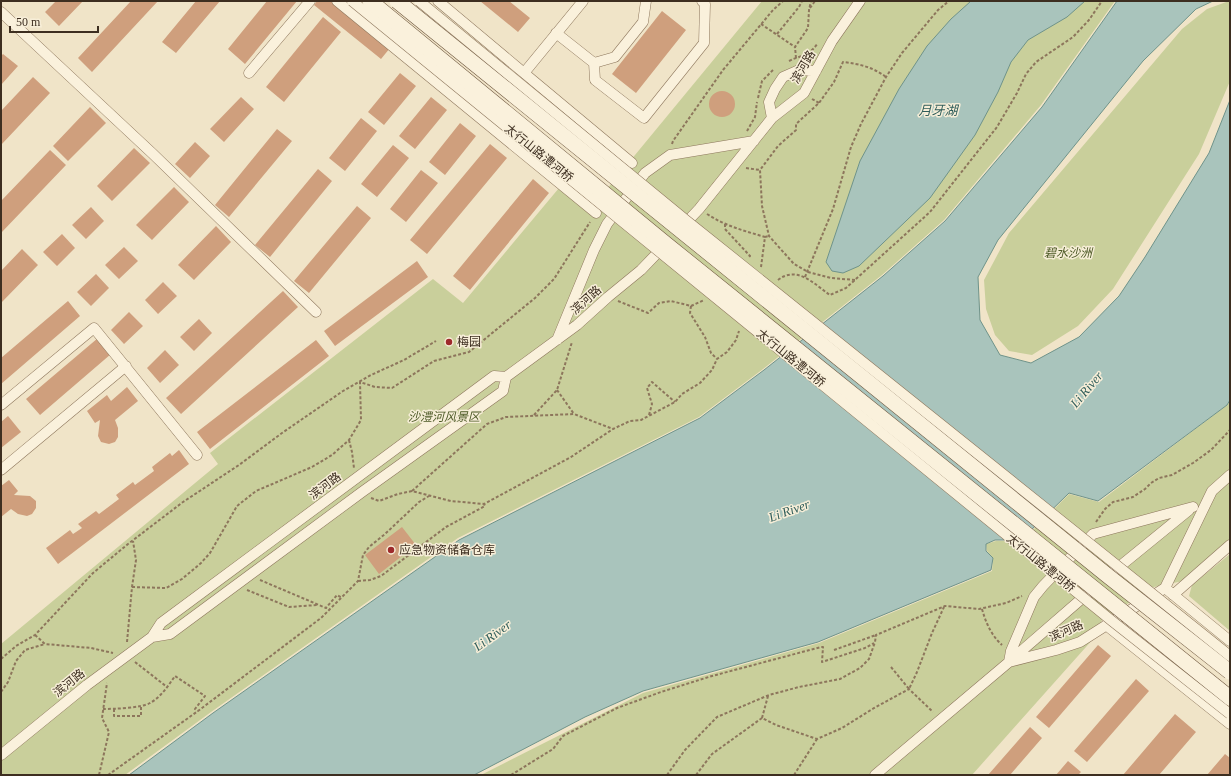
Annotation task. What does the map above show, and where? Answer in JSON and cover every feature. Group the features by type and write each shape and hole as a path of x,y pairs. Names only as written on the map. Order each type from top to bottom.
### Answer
{"main road":[{"name":"太行山路澧河桥","path":"370,1 663,247 1088,593 1230,698"},
{"path":"397,1 684,225 1113,571 1230,672"}],"street":[{"path":"249,73 310,1"},
{"path":"337,1 596,214"},
{"name":"太行山路澧河桥","path":"352,1 663,247"},
{"path":"419,1 684,225"},
{"path":"438,1 632,163"},
{"path":"524,73 583,1"},
{"path":"594,63 615,56 643,22 646,1"},
{"path":"556,34 594,63 595,80 644,118 704,43 704,4 702,1"},
{"name":"滨河路","path":"684,225 700,209 772,118 804,93 832,41 860,1"},
{"path":"1,12 153,154 316,312"},
{"path":"772,118 769,102 774,89 783,77 799,70 816,71"},
{"path":"557,341 594,250 607,224 645,173 670,155 754,141"},
{"name":"滨河路","path":"1,755 86,685 152,637 161,623 494,376 506,377 557,341 641,270 663,247"},
{"path":"1,405 94,328 197,455"},
{"path":"1,470 126,366"},
{"path":"152,637 170,634 365,490 503,391 506,377"},
{"path":"1230,475 1193,507 1113,571 1230,656"},
{"path":"359,477 365,490"},
{"path":"1212,491 1169,592 1230,641"},
{"path":"1009,662 1012,650 1034,597 1093,534 1193,507"},
{"name":"滨河路","path":"875,775 1009,662 1080,642 1110,623 1169,592 1230,545"},
{"path":"241,564 249,576"},
{"path":"1009,662 1088,593"},
{"name":"太行山路澧河桥","path":"1088,593 1110,623 1230,714"},
{"path":"1110,623 1230,724"}],"path":[{"path":"670,155 673,141 677,134 723,70 761,24 783,1"},
{"path":"777,34 802,1"},
{"path":"796,71 795,47 808,28 811,1"},
{"path":"809,10 815,1"},
{"path":"805,278 833,209 851,147 861,124 886,77 902,53 938,10 949,1"},
{"path":"775,284 779,279 787,274 795,274 805,278 830,295 846,288 856,280 930,212 997,127 1018,93 1026,74 1036,62 1073,37 1089,20 1102,1"},
{"path":"761,24 795,47"},
{"path":"856,280 831,278 808,272 794,264 769,236 762,206 760,170 778,146 796,130 796,124 819,103 834,82 843,62 861,64 879,72 886,77"},
{"path":"700,209 714,219 732,227 766,237"},
{"path":"360,382 375,387 392,388 434,361 469,352 535,298 554,279 596,214"},
{"path":"608,297 648,313 659,303 671,302 691,306 704,300"},
{"path":"691,306 690,313 705,337 711,353 717,359"},
{"path":"534,415 557,390 576,325"},
{"path":"358,581 370,580 381,576 446,527 485,506 484,504 571,457 613,429 630,421 641,420 674,402 682,394 700,383 712,370 717,359 727,352 736,340 740,331"},
{"path":"1,659 16,646 35,635 93,573 183,502 239,465 294,424 343,391 404,360 436,341"},
{"path":"132,587 166,588 182,579 201,563 210,553 237,506 256,491 312,467 332,455 349,440 361,420 360,382"},
{"path":"649,415 652,404 647,388 652,382 674,402"},
{"path":"557,390 574,414"},
{"path":"412,491 487,424 506,417 574,414 613,429"},
{"path":"1095,523 1105,508 1113,502 1133,497 1146,489 1151,482 1159,478 1172,475 1193,463 1211,450 1230,430"},
{"path":"349,440 353,466 359,477"},
{"path":"365,490 368,496 379,501 412,491 451,501 484,504"},
{"path":"108,775 198,712 321,618 358,581 363,555 369,547 419,502 429,496"},
{"path":"126,656 136,560 132,541"},
{"path":"249,576 326,608 337,595 342,598"},
{"path":"235,586 289,607 318,605"},
{"path":"834,650 876,635 945,606 982,609 1006,604 1028,594 1034,597"},
{"path":"794,775 817,739 842,728 909,689 945,606"},
{"path":"982,609 986,624 996,640 1003,646 1012,650"},
{"path":"35,635 46,644"},
{"path":"666,775 686,750 717,717 768,695 840,679 860,668 869,660 876,635"},
{"path":"511,775 553,749 563,736 617,708 712,676 821,646 823,647 822,662 865,648 875,642"},
{"path":"1,692 8,682 16,661 25,650 46,644 91,648 126,656 167,687"},
{"path":"890,667 909,689 941,720"},
{"path":"99,775 109,732 102,718 110,668"},
{"path":"103,709 149,704 165,691 175,676 205,696 195,709 198,712"},
{"path":"696,775 712,754 762,718 768,695"},
{"path":"114,709 114,716 141,716 141,705"},
{"path":"762,718 776,725 817,739"}],"green space":[{"name":"沙澧河风景区","path":"762,1 1115,1 1041,105 944,220 882,275 763,369 699,417 458,538 211,712 125,775 1,775 1,644 218,464 210,453 433,279 463,303 559,188 588,212"},
{"name":"碧水沙洲","path":"1229,1 1230,81 1199,154 1113,289 1078,326 1032,355 1009,351 995,335 986,309 984,280 1009,233 1182,29 1207,9"},
{"path":"1230,401 1230,541 1183,581 1154,587 1102,620 1094,638 972,775 481,775 643,693 819,643 992,571 993,558 987,551 986,544 996,541 1022,541 1069,494 1099,502 1227,405"},
{"path":"1230,554 1230,631 1189,596 1192,585"}],"water":[{"name":"月牙湖","path":"971,1 1085,1 1067,17 1028,40 1011,62 998,92 975,135 930,198 859,266 843,273 832,271 826,262 860,161 899,89 927,46 951,19"},
{"name":"Li River","path":"1117,1 1213,1 1196,9 1143,61 998,240 978,277 980,320 1000,355 1031,363 1079,337 1119,296 1145,257 1209,153 1230,100 1230,400 1227,405 1098,501 1069,493 1021,540 995,540 986,544 986,551 993,558 991,570 818,642 643,691 585,717 474,775 129,775 213,713 459,540 700,418 764,370 883,276 945,221 1042,107"}],"building":[{"path":"56,1 83,1 59,26 45,12"},
{"path":"131,1 158,1 92,72 78,58"},
{"path":"196,1 220,1 176,53 162,42"},
{"path":"267,1 297,1 245,64 228,49"},
{"path":"317,1 332,1 390,48 381,59 314,5"},
{"path":"480,1 509,1 530,18 518,32"},
{"path":"662,11 686,30 636,93 612,74"},
{"path":"323,17 341,32 284,102 266,87"},
{"path":"3,54 18,66 1,85 1,56"},
{"path":"400,73 416,86 384,125 368,112"},
{"path":"33,77 50,93 1,145 1,111"},
{"path":"722,91 731,95 735,104 731,113 722,117 713,113 709,104 713,95"},
{"path":"241,97 254,109 224,142 210,129"},
{"path":"431,97 447,110 415,149 399,136"},
{"path":"90,107 106,123 68,161 53,146"},
{"path":"361,118 377,131 345,171 329,158"},
{"path":"460,123 476,136 445,175 429,162"},
{"path":"277,129 292,141 229,217 215,205"},
{"path":"195,142 210,156 190,178 175,164"},
{"path":"490,144 507,158 427,254 410,240"},
{"path":"393,145 409,158 377,197 361,184"},
{"path":"134,148 150,163 112,201 97,186"},
{"path":"50,150 66,165 1,233 1,201"},
{"path":"318,169 332,181 270,257 255,245"},
{"path":"421,170 438,183 406,222 390,209"},
{"path":"533,179 549,193 470,290 453,276"},
{"path":"174,187 189,202 152,240 136,225"},
{"path":"357,206 371,218 309,293 294,281"},
{"path":"91,207 104,221 86,239 72,225"},
{"path":"216,226 231,242 194,280 178,265"},
{"path":"62,234 75,248 57,266 43,252"},
{"path":"124,247 138,261 119,279 105,265"},
{"path":"22,249 38,265 1,303 1,271"},
{"path":"417,261 428,277 335,346 324,331"},
{"path":"96,274 109,288 91,306 77,292"},
{"path":"163,282 177,296 158,314 145,300"},
{"path":"283,291 298,307 181,414 166,398"},
{"path":"68,301 80,316 1,384 1,358"},
{"path":"129,312 143,326 124,344 111,330"},
{"path":"199,319 212,333 194,351 180,337"},
{"path":"98,338 111,354 40,415 26,399"},
{"path":"316,340 329,356 210,449 197,432"},
{"path":"165,350 179,365 160,383 147,368"},
{"path":"127,387 138,401 115,420 118,428 118,437 115,442 109,444 101,442 98,436 100,420 95,423 87,411 107,395 111,401"},
{"path":"8,416 21,432 1,448 1,422"},
{"path":"179,450 189,464 58,564 46,548 70,530 73,534 82,528 78,524 96,511 99,514 119,499 116,495 133,482 135,485 154,471 152,467 170,453 172,456"},
{"path":"9,480 18,491 14,495 30,496 36,501 36,508 32,514 27,516 18,514 11,509 1,517 1,486"},
{"name":"应急物资储备仓库","path":"402,527 416,545 379,574 365,555"},
{"path":"1098,645 1111,656 1049,728 1036,717"},
{"path":"1136,679 1149,691 1087,762 1074,751"},
{"path":"1175,714 1196,732 1159,775 1123,775"},
{"path":"1030,727 1042,738 1010,775 988,775"},
{"path":"1225,754 1230,758 1230,775 1207,775"},
{"path":"1068,761 1081,772 1078,775 1056,775"}],"place":[{"name":"梅园","path":"449,342"},
{"name":"应急物资储备仓库","path":"391,550"}]}
